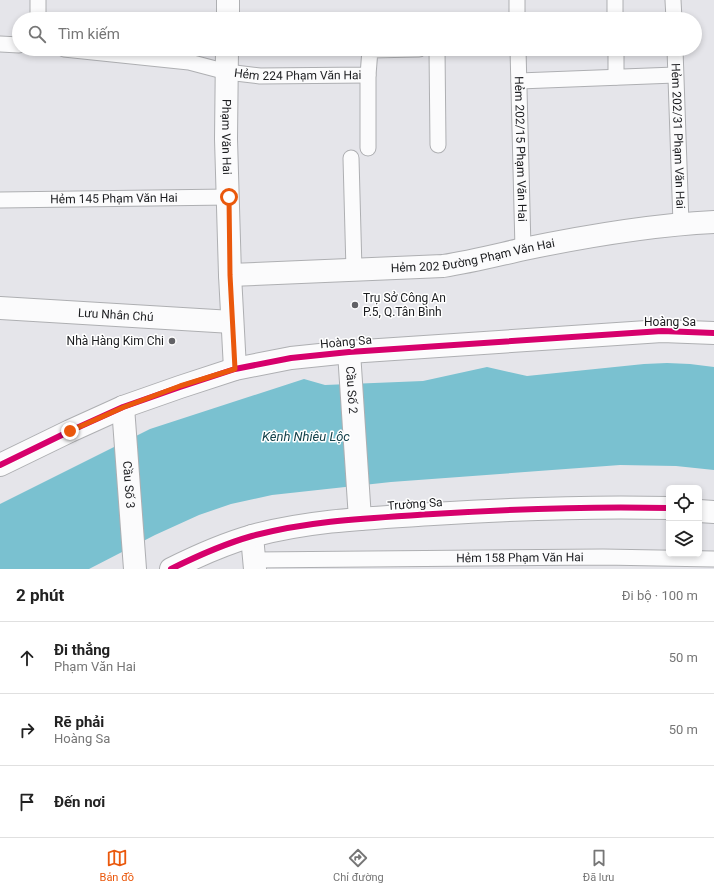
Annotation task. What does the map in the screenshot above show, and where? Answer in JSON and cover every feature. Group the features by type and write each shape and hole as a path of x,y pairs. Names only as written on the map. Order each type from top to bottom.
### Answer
{"street":[{"path":"228,0 228,12"},
{"name":"Phạm Văn Hai","path":"227,56 226,139 229,197 230,275 235,369"},
{"name":"Hẻm 202 Đường Phạm Văn Hai","path":"230,275 443,266 588,237 681,224 714,222"},
{"name":"Lưu Nhân Chú","path":"0,308 232,322"},
{"name":"Hoàng Sa","path":"0,465 124,407 180,386 235,369 291,358 350,362 662,331 714,333"},
{"name":"Cầu Số 2","path":"350,362 360,509"},
{"name":"Cầu Số 3","path":"124,407 135,566"},
{"name":"Trường Sa","path":"171,569 219,547 252,536 305,525 360,509 484,511 558,507 666,508"},
{"path":"702,511 714,512"},
{"path":"252,536 255,564"}],"lane":[{"path":"38,0 38,12"},
{"path":"517,0 517,12"},
{"path":"615,0 615,12"},
{"path":"674,0 674,12"},
{"path":"0,44 12,45"},
{"name":"Hẻm 224 Phạm Văn Hai","path":"131,56 189,62 226,72 260,76 368,75 370,56"},
{"path":"438,56 438,145"},
{"name":"Hẻm 202/15 Phạm Văn Hai","path":"518,56 523,250"},
{"path":"616,56 616,77"},
{"name":"Hẻm 202/31 Phạm Văn Hai","path":"675,56 681,224"},
{"path":"368,75 368,148"},
{"path":"519,81 675,75"},
{"path":"351,158 354,270"},
{"name":"Hẻm 145 Phạm Văn Hai","path":"0,200 229,197"},
{"name":"Hẻm 158 Phạm Văn Hai","path":"255,564 603,563 714,559"}],"water":[{"name":"Kênh Nhiêu Lộc","path":"667,363 714,367 714,470 676,466 620,465 391,482 272,495 231,504 199,515 155,535 89,569 0,569 0,504 150,429 304,379 325,385 423,381 487,367 527,376"}],"cycle path":[{"path":"0,465 123,407 235,369 291,358 349,352 662,331 714,333"},
{"path":"171,569 191,559 252,536 297,526 342,520 522,509 610,507 666,508"}],"place":[{"name":"Trụ Sở Công An P.5, Q.Tân Bình","path":"355,305"},
{"name":"Nhà Hàng Kim Chi","path":"172,341"}],"route":[{"path":"70,431 124,407 180,386 235,369 230,275 229,197"}]}
